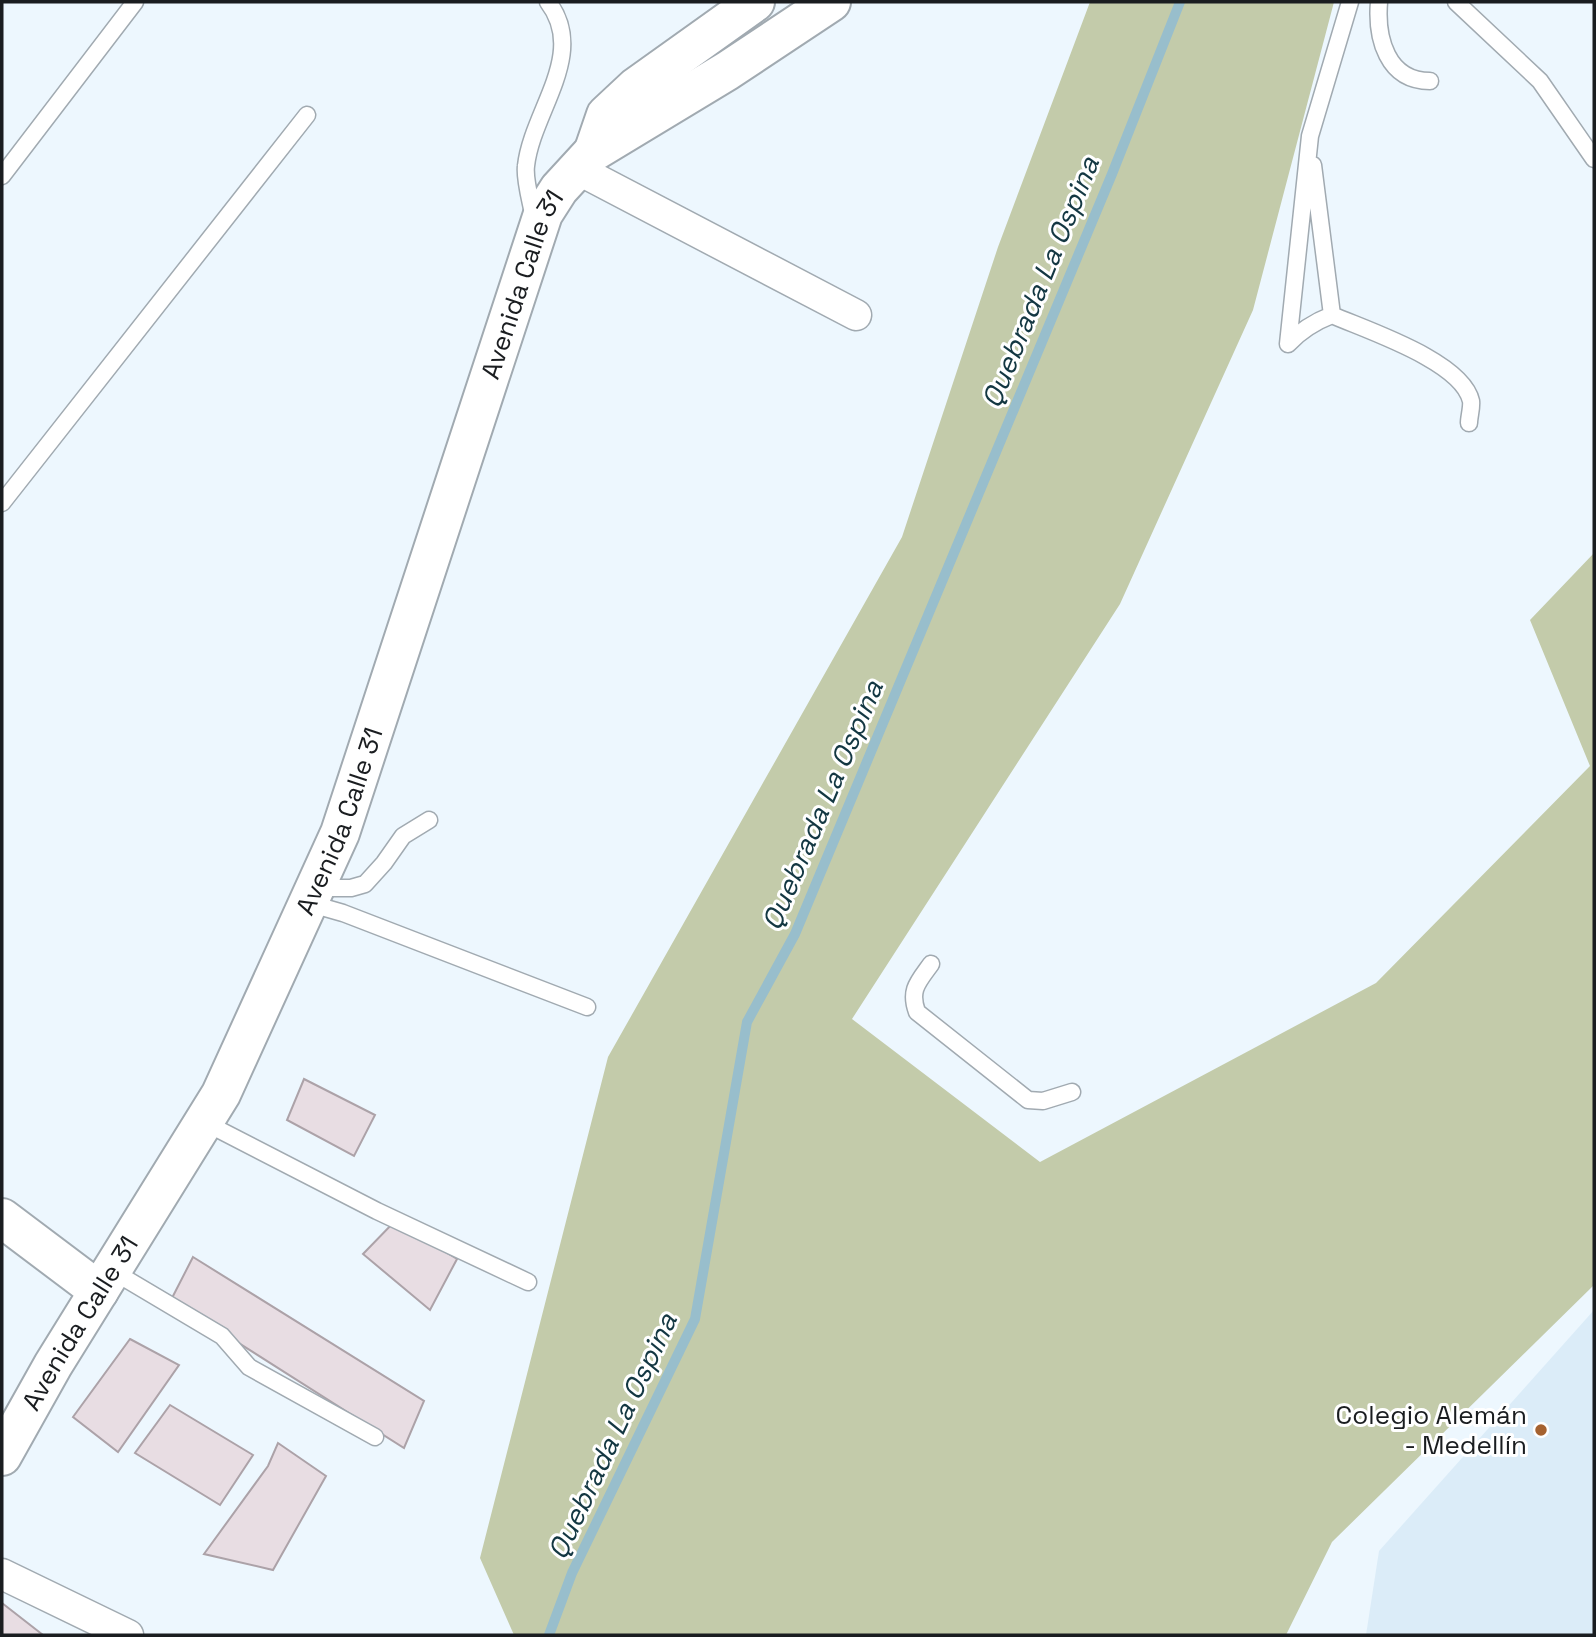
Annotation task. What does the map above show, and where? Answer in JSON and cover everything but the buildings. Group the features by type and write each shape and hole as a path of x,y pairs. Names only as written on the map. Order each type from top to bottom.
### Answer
{"street":[{"name":"Avenida Calle 31","path":"585,160 606,115 636,87 755,2"},
{"name":"Avenida Calle 31","path":"2,1456 52,1365 221,1094 340,832 548,206 585,160 831,2"},
{"path":"585,160 856,315"},
{"path":"2,1218 105,1280"},
{"path":"2,1574 128,1635"}],"lane":[{"path":"2,176 135,2"},
{"path":"536,237 525,167 540,115 559,68 564,42 558,14 548,2"},
{"path":"1332,315 1308,327 1288,344 1310,136 1350,2"},
{"path":"1379,2 1382,43 1393,65 1415,81 1430,81"},
{"path":"1456,2 1540,81 1594,159"},
{"path":"4,496 307,115"},
{"path":"1310,136 1332,315"},
{"path":"1332,315 1433,360 1459,381 1471,401 1469,423"},
{"path":"311,895 365,884 403,836 429,820"},
{"path":"311,895 343,913 587,1007"},
{"path":"931,964 913,992 912,1000 917,1013 1028,1100 1043,1101 1072,1092"},
{"path":"203,1122 377,1211 528,1282"},
{"path":"105,1280 222,1336 249,1367 375,1437"}],"shaded area":[{"name":"Colegio Alemán - Medellín","path":"1594,1310 1594,1635 1366,1635 1379,1551"}],"green space":[{"path":"1090,2 1334,2 1253,310 1120,604 852,1019 1040,1162 1376,983 1590,766 1530,620 1594,553 1594,1285 1332,1542 1286,1635 514,1635 480,1558 608,1057 902,537 998,247"}],"waterway":[{"name":"Quebrada La Ospina","path":"549,1635 572,1573 695,1319 747,1022 795,934 1112,174 1180,2"}],"place":[{"name":"Colegio Alemán - Medellín","path":"1541,1430"}]}
